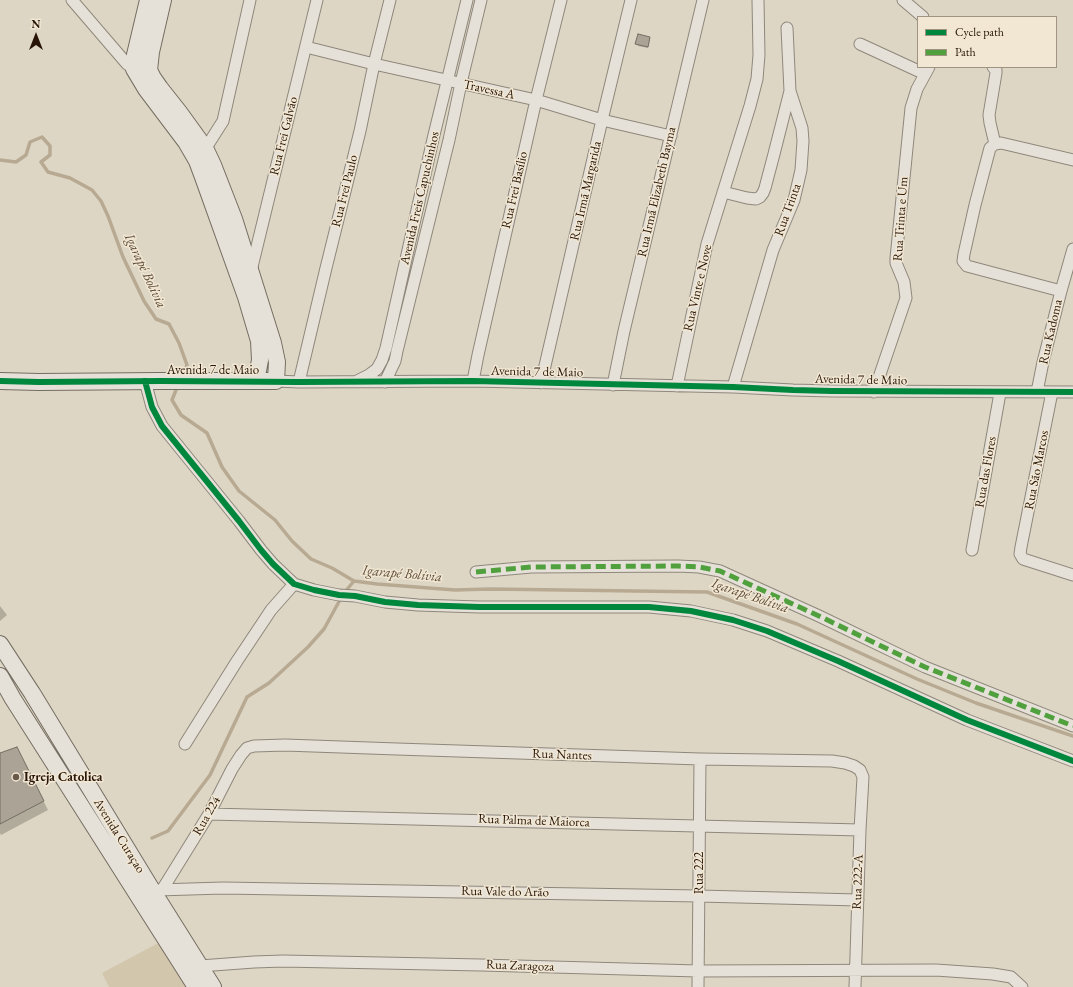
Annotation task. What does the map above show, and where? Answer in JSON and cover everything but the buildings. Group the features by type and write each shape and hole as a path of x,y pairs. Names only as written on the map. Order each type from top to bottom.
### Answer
{"street":[{"path":"72,0 127,64 141,69 153,78 205,148 213,164 234,219 273,343 277,362 276,382"},
{"path":"148,0 134,59 141,69 146,89 186,142 197,161 246,297 259,341 260,360 256,381"},
{"path":"141,69 151,52 163,0"},
{"path":"197,161 223,120 250,0"},
{"name":"Rua Frei Galvão","path":"251,271 317,0"},
{"name":"Rua Frei Paulo","path":"299,382 390,0"},
{"name":"Avenida Freis Capuchinhos","path":"354,382 369,375 377,369 386,348 467,0"},
{"name":"Avenida Freis Capuchinhos","path":"385,382 398,351 481,0"},
{"name":"Rua Frei Basílio","path":"473,382 536,100 561,0"},
{"name":"Rua Irmã Margarida","path":"541,383 631,0"},
{"name":"Rua Irmã Elizabeth Bayma","path":"613,385 626,324 703,0"},
{"name":"Rua Vinte e Nove","path":"677,386 707,244 757,79 759,55 758,0"},
{"path":"903,0 921,16"},
{"name":"Rua Trinta","path":"733,387 769,264 778,237 794,200 802,158 802,128 790,91 787,28"},
{"path":"860,44 917,66"},
{"name":"Travessa A","path":"306,47 374,64 536,100 602,120 671,136"},
{"path":"994,68 996,73 990,122 995,144"},
{"name":"Rua Trinta e Um","path":"874,392 906,298 904,282 896,263 896,258 911,108 927,70"},
{"path":"723,192 747,198 756,199 760,197 765,188 790,91"},
{"path":"1061,290 967,266 963,261 975,205 990,148 995,144 1001,143 1073,160"},
{"name":"Rua Kadoma","path":"1037,392 1061,290 1073,249"},
{"name":"Avenida 7 de Maio","path":"0,381 473,382 733,387 874,392 1073,392"},
{"path":"153,381 152,407 162,426 261,550 294,584 339,595 418,605 479,607 649,607 691,611 733,620 767,631 838,661 967,720 1073,761"},
{"name":"Rua São Marcos","path":"1052,392 1020,554 1023,559 1073,575"},
{"name":"Rua das Flores","path":"972,550 1000,393"},
{"path":"476,572 531,567 647,566 699,567 720,570 925,667 1073,726"},
{"path":"185,744 271,610 294,584"},
{"name":"Avenida Curaçao","path":"0,644 92,792 157,890 193,968 196,987"},
{"name":"Avenida Curaçao","path":"0,676 7,698 193,968 213,987"},
{"name":"Rua Nantes","path":"254,746 272,745 389,748 700,759 832,761 854,766 860,770 863,777"},
{"name":"Rua 224","path":"157,890 209,814 240,755 248,748 254,746"},
{"name":"Rua 222","path":"698,987 700,759"},
{"name":"Rua 222-A","path":"855,987 863,777"},
{"path":"76,798 92,792"},
{"name":"Rua Palma de Maiorca","path":"209,814 860,830"},
{"name":"Rua Vale do Arão","path":"157,890 223,888 858,900"},
{"name":"Rua Zaragoza","path":"193,968 254,962 290,961 473,964 698,971 936,970 993,974 1011,977 1022,987"}],"shaded area":[{"path":"162,941 187,987 109,987 102,973"}],"waterway":[{"name":"Igarapé Bolívia","path":"0,160 16,162 26,155 30,142 42,137 50,146 50,155 41,162 48,172 70,178 92,190 101,201 123,257 144,301 156,319 169,324 179,343 187,365 182,377"},
{"name":"Igarapé Bolívia","path":"178,385 172,400 181,415 207,433 222,467 239,491 275,520 292,541 311,559 332,568 354,581 455,590 490,589 707,592 797,624 917,679 976,703 1073,736"},
{"path":"344,593 354,581"},
{"path":"152,838 168,831 210,775 247,697 269,683 308,647 324,629 341,598"}],"marked path":[{"path":"476,572 531,567 678,566 699,567 720,571 819,616 925,667 1073,726"}],"cycle path":[{"path":"0,381 473,381 733,387 832,391 1073,392"},
{"path":"145,381 152,407 162,426 261,550 294,584 339,595 418,605 479,607 649,607 691,611 733,620 767,631 838,661 967,720 1073,761"}],"place":[{"name":"Igreja Catolica","path":"16,777"}]}
